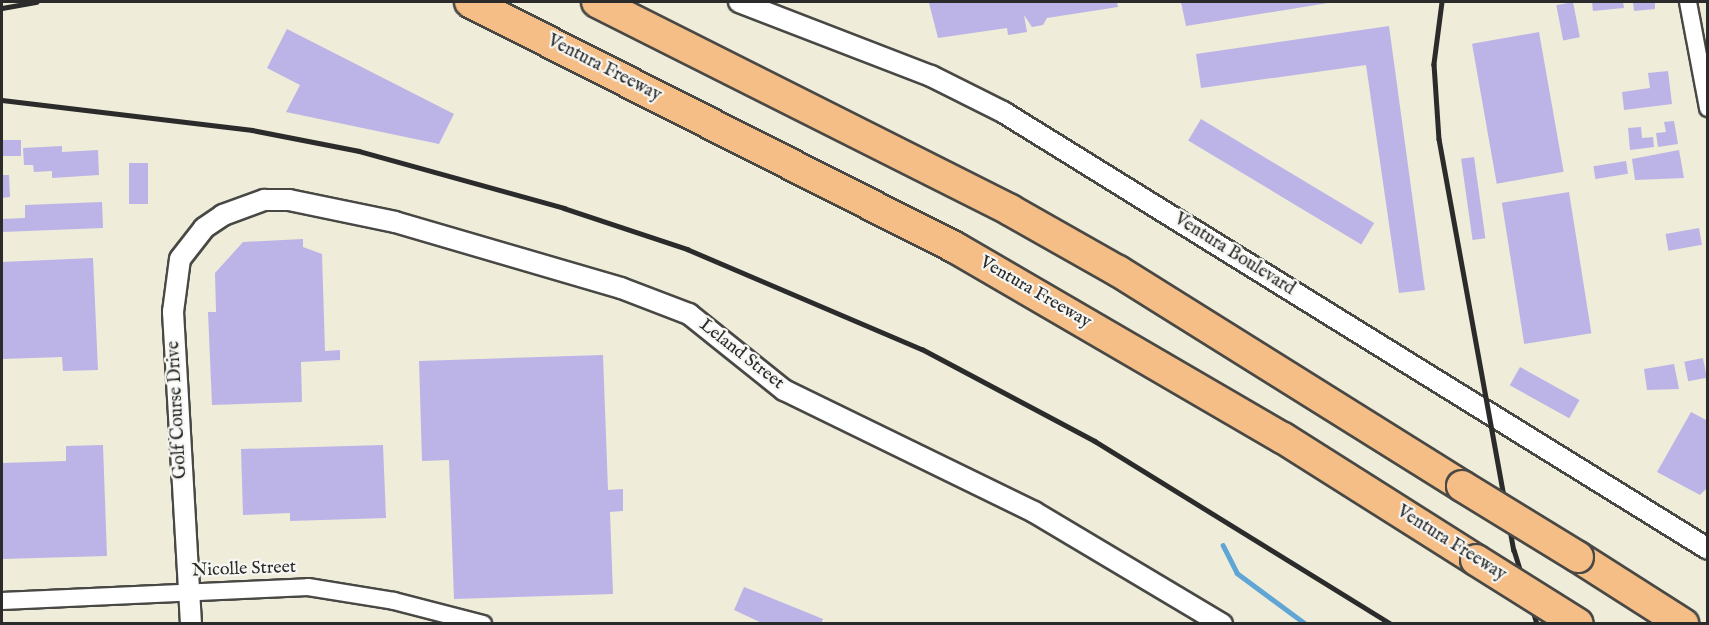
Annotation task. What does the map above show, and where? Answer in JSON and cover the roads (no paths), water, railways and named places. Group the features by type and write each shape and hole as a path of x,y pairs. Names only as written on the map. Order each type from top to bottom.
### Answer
{"highway":[{"name":"Ventura Freeway","path":"470,2 956,248 1283,438 1578,624"},
{"path":"597,2 1010,210 1119,271 1683,624"}],"street":[{"name":"Ventura Boulevard","path":"739,2 931,76 1003,112 1707,549"},
{"path":"1688,2 1707,108"},
{"name":"Leland Street","path":"223,215 264,200 289,200 394,222 656,300 689,314 784,390 1034,512 1222,624"},
{"name":"Golf Course Drive","path":"190,624 175,288 189,245 223,215"},
{"name":"Nicolle Street","path":"2,600 189,591 330,588 483,624"}],"waterway":[{"path":"1223,545 1237,573 1306,624"}],"railway":[{"path":"2,8 36,2"},
{"path":"1442,2 1434,64 1439,139 1514,550 1537,624"},
{"path":"2,100 252,130 359,151 564,208 687,249 922,349 1095,441 1391,624"}]}
